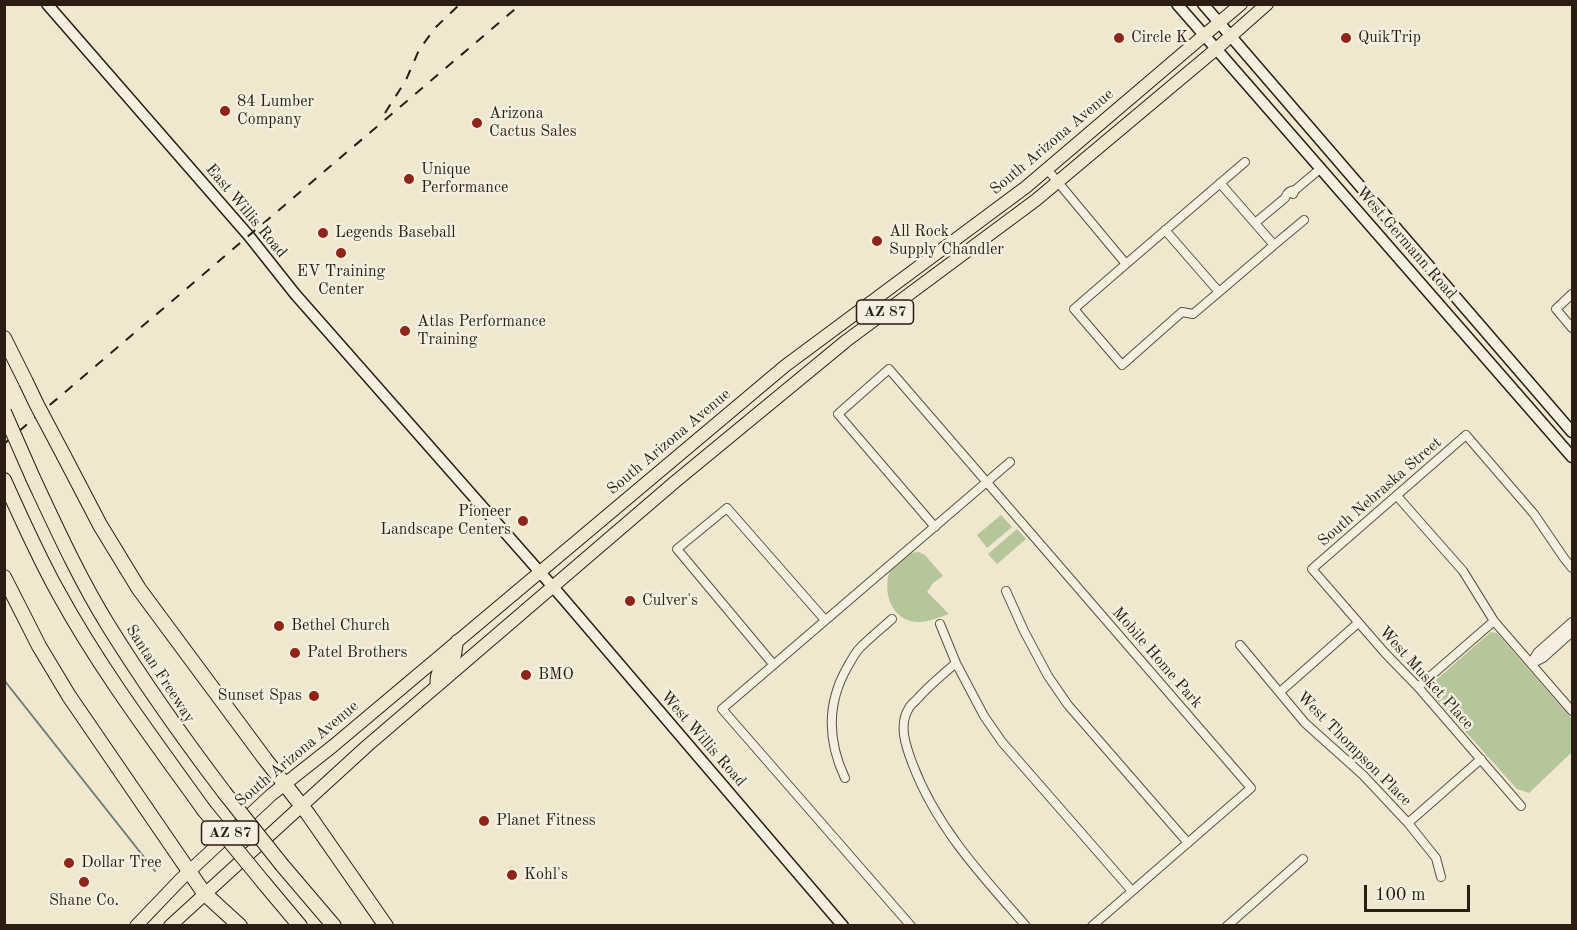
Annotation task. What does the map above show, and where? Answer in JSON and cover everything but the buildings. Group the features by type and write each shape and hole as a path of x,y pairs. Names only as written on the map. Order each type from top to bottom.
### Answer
{"highway":[{"path":"4,338 100,525 139,589 301,806 386,926"},
{"name":"Santan Freeway","path":"4,412 33,478 107,624 183,739 282,865 334,926"},
{"path":"4,480 57,592 91,649 149,735 204,810 300,926"},
{"path":"4,577 39,646 69,696 204,893 240,926"}],"main road":[{"name":"South Arizona Avenue","path":"136,926 189,871 271,795 793,360 997,209 1241,4"},
{"name":"South Arizona Avenue","path":"170,926 204,893 437,686 750,418 838,348 1036,200 1267,4"},
{"path":"437,686 437,672 455,655 457,641"}],"street":[{"name":"East Willis Road","path":"47,4 235,220 310,311 540,572"},
{"name":"West Germann Road","path":"1177,4 1572,457"},
{"name":"West Germann Road","path":"1203,4 1572,432"},
{"path":"1245,162 1074,309 1122,364 1182,312 1192,314 1304,220"},
{"path":"1255,223 1285,198 1286,194 1295,190 1320,168"},
{"path":"1047,169 1126,264"},
{"path":"1220,183 1274,245"},
{"path":"1350,203 1364,191"},
{"path":"1165,230 1219,292"},
{"path":"1572,294 1556,309 1572,328"},
{"name":"Mobile Home Park","path":"934,527 838,414 889,369 1251,788 1092,926"},
{"name":"South Nebraska Street","path":"1312,569 1466,435 1534,514 1572,568"},
{"path":"910,926 722,709 1010,462"},
{"path":"1397,496 1463,571 1494,621 1572,711"},
{"path":"773,664 676,549 726,508 825,620"},
{"name":"West Musket Place","path":"1312,569 1358,624 1418,687 1521,806"},
{"name":"West Willis Road","path":"540,572 843,926"},
{"path":"1006,591 1048,676 1068,705 1188,843"},
{"path":"845,778 838,762 834,741 831,718 834,697 857,651 892,619"},
{"path":"1418,687 1494,621"},
{"path":"1531,663 1538,652 1572,622"},
{"path":"939,624 956,663 984,716 1002,742 1132,891"},
{"path":"1280,692 1358,624"},
{"path":"1531,663 1543,658 1572,632"},
{"name":"West Thompson Place","path":"1240,645 1305,723 1363,775 1408,823 1436,858 1441,877"},
{"path":"956,663 932,683 909,708 903,732 908,754 922,788 949,833 971,863 1026,926"},
{"path":"1408,823 1481,759"},
{"path":"1227,926 1304,859"}],"green space":[{"path":"1001,515 1012,527 987,548 977,535"},
{"path":"1017,529 1026,539 997,564 988,554"},
{"path":"919,552 925,555 943,576 933,583 927,592 949,614 921,622 904,618 897,613 892,606 887,589 890,571 911,553"},
{"path":"1491,632 1497,633 1572,719 1572,752 1529,793 1517,789 1429,691 1430,685"}],"waterway":[{"path":"4,680 155,871"}],"railway":[{"path":"385,113 406,80 419,50 435,28 460,4"},
{"path":"4,444 521,4"}],"place":[{"name":"Circle K","path":"1119,38"},
{"name":"QuikTrip","path":"1346,38"},
{"name":"84 Lumber Company","path":"225,111"},
{"name":"Arizona Cactus Sales","path":"477,123"},
{"name":"Unique Performance","path":"409,179"},
{"name":"Legends Baseball","path":"323,233"},
{"name":"All Rock Supply Chandler","path":"877,241"},
{"name":"EV Training Center","path":"341,253"},
{"name":"Atlas Performance Training","path":"405,331"},
{"name":"Pioneer Landscape Centers","path":"523,521"},
{"name":"Culver's","path":"630,601"},
{"name":"Bethel Church","path":"279,626"},
{"name":"Patel Brothers","path":"295,653"},
{"name":"BMO","path":"526,675"},
{"name":"Sunset Spas","path":"314,696"},
{"name":"Planet Fitness","path":"484,821"},
{"name":"Dollar Tree","path":"69,863"},
{"name":"Kohl's","path":"512,875"},
{"name":"Shane Co.","path":"84,882"}]}
